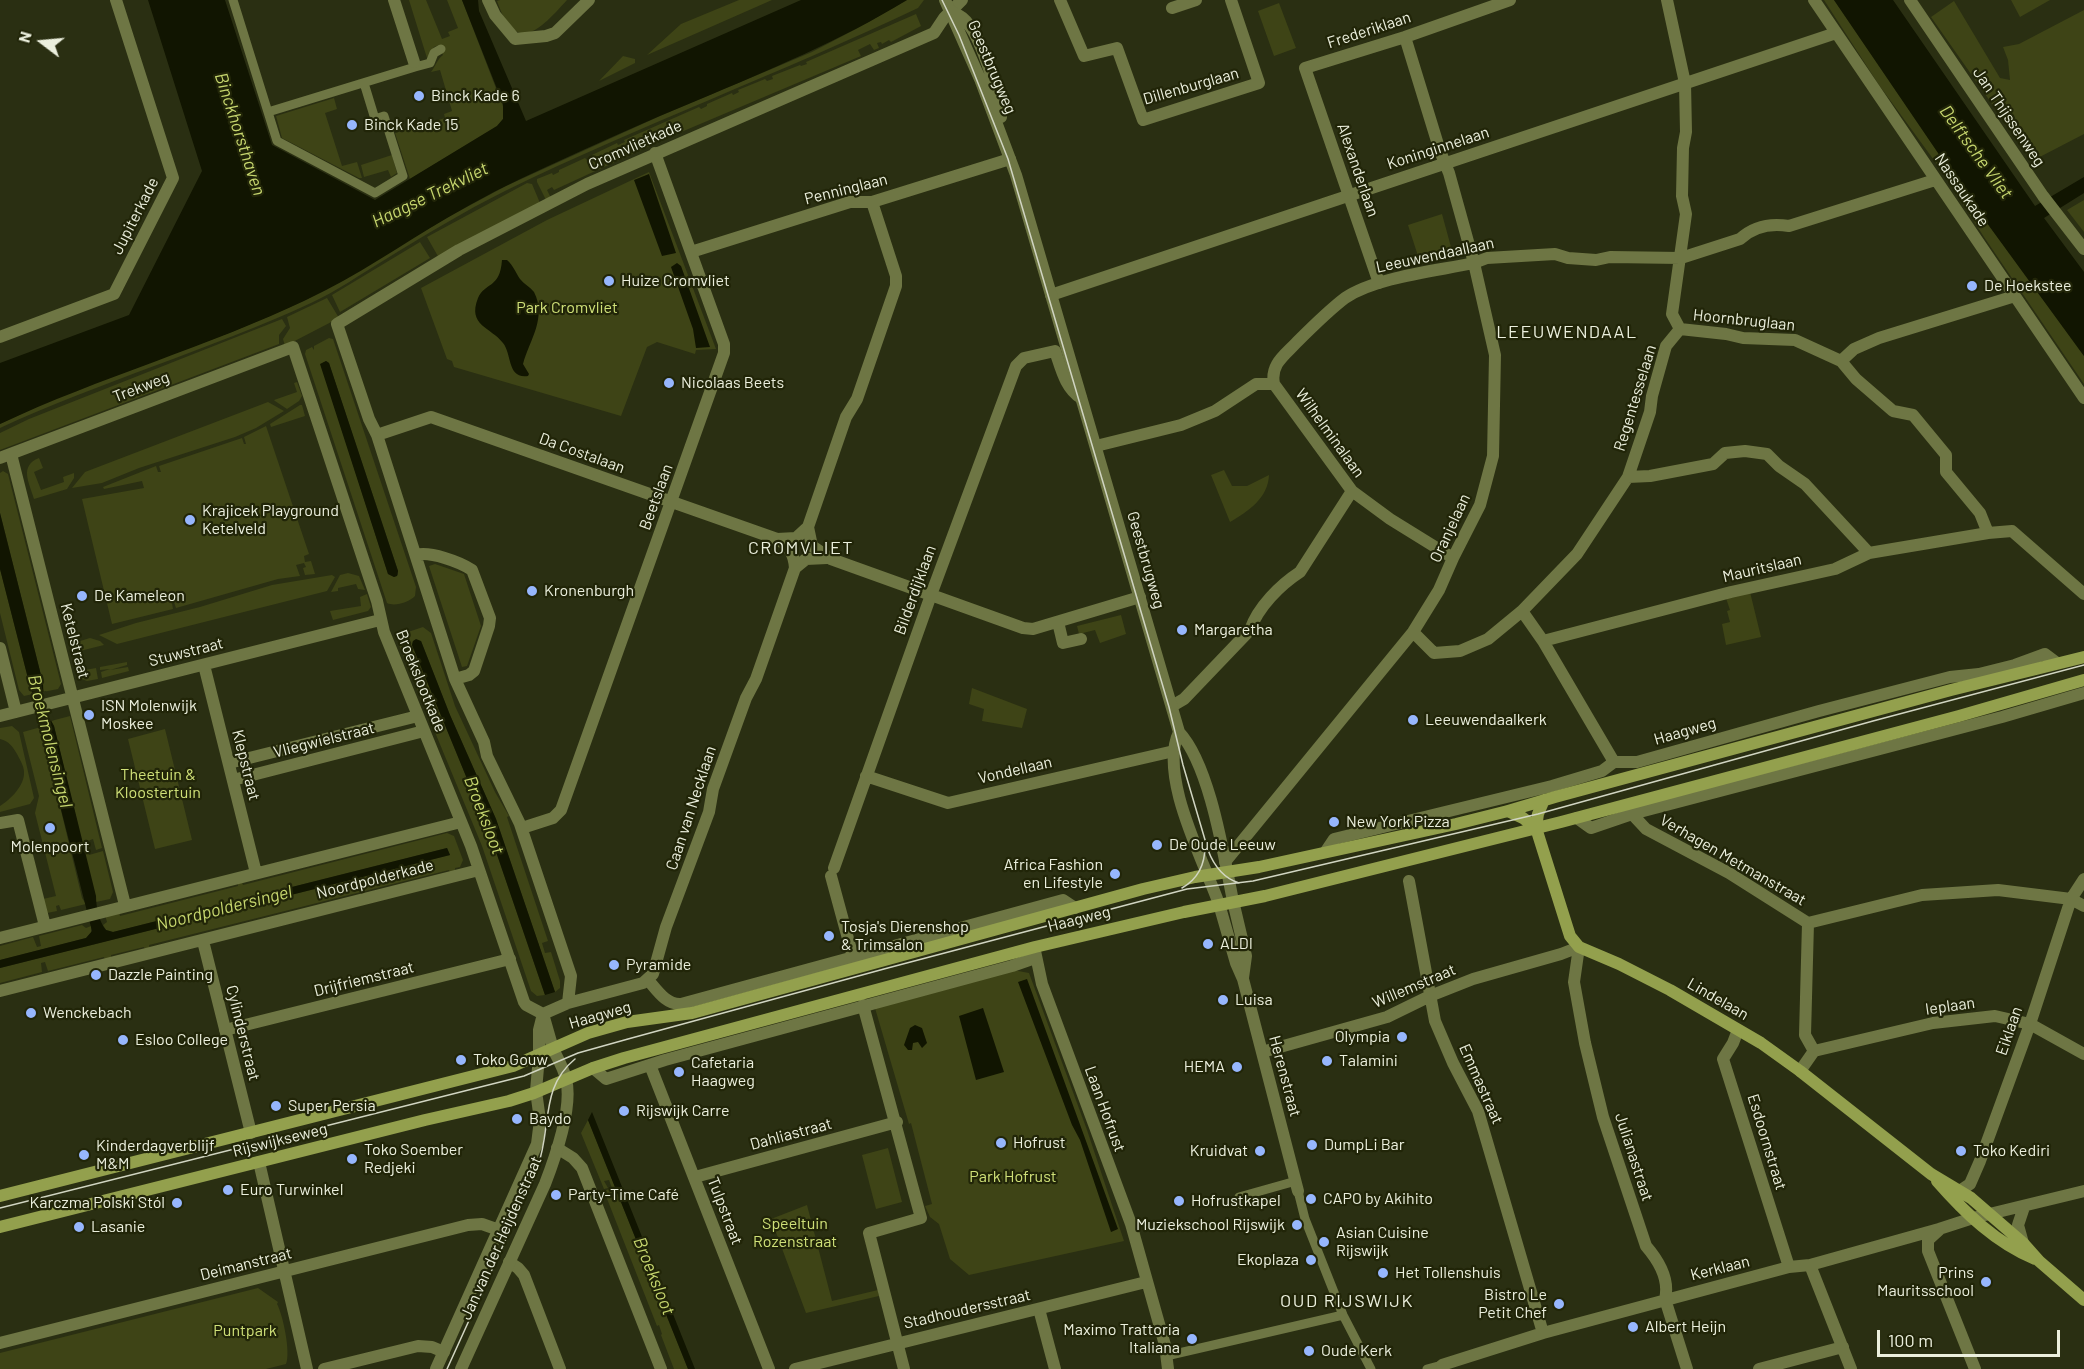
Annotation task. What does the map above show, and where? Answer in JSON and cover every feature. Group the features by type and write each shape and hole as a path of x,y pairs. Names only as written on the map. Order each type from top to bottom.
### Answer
{"main road":[{"name":"Haagweg","path":"553,1049 574,1038 627,1022 692,1013 1151,887 1208,876 1226,867 1326,851 1508,811 1952,690 2084,657"},
{"name":"Haagweg","path":"566,1079 657,1048 1219,904 1265,896 1577,818 1959,716 2084,680"},
{"path":"1544,800 1536,828 1570,936 1579,947"},
{"path":"1508,811 1523,818 1536,828"},
{"name":"Lindelaan","path":"1579,947 1670,990 1761,1043 1931,1174 1973,1218 2014,1250 2039,1261"},
{"name":"Rijswijkseweg","path":"0,1196 513,1066 553,1049"},
{"name":"Rijswijkseweg","path":"0,1227 260,1167 425,1120 501,1104 566,1079"},
{"name":"Lindelaan","path":"1931,1174 1961,1190 1991,1214 2024,1243 2039,1261 2084,1300"}],"street":[{"name":"Jupiterkade","path":"0,337 114,294 173,178 116,0"},
{"path":"233,0 277,141 375,193 403,176 384,116 375,119 364,83"},
{"path":"394,0 415,65"},
{"path":"488,0 495,15 515,39 555,33 589,0"},
{"name":"Cromvlietkade","path":"337,324 459,250 544,205 655,153 934,33 947,6 962,0"},
{"name":"Dillenburglaan","path":"1060,0 1084,56 1117,48 1143,120 1259,83 1231,0"},
{"path":"1172,8 1196,0"},
{"name":"Frederiklaan","path":"1305,68 1405,37 1510,0"},
{"path":"1667,0 1684,83 1686,132 1683,148 1682,196 1686,214 1672,314 1680,329"},
{"name":"Nassaukade","path":"1814,0 2084,398"},
{"name":"Jan Thijssenweg","path":"1910,0 2043,196 2084,249"},
{"name":"Geestbrugweg","path":"947,6 969,23 977,36 999,108 1002,135 1179,732 1195,755 1209,796 1233,901"},
{"name":"Koninginnelaan","path":"1051,295 1836,33"},
{"name":"Oranjelaan","path":"1226,867 1413,632 1440,590 1453,558 1480,505 1493,456 1495,355 1474,263 1449,173 1405,37"},
{"path":"268,112 415,65 430,63 434,53 441,49"},
{"name":"Alexanderlaan","path":"1305,68 1379,283"},
{"name":"Beetslaan","path":"522,828 553,818 561,810 724,353 724,344 655,153"},
{"name":"Penninglaan","path":"691,252 850,202 872,202 1010,159"},
{"name":"Leeuwendaallaan","path":"1274,384 1272,375 1275,365 1318,322 1346,297 1379,283 1474,263 1486,258 1555,254 1568,258 1596,260 1610,257 1681,258 1740,239 1748,233 1773,224 1789,226 1935,180"},
{"path":"777,539 796,538 808,527 846,417 857,399 896,286 896,276 872,202"},
{"path":"1840,361 1854,349 1879,338 2015,296"},
{"name":"Broekslootkade","path":"337,324 416,555 418,569 455,680 484,742 487,756 522,828 571,978 568,1003"},
{"name":"Hoornbruglaan","path":"1680,329 1743,338 1795,340 1840,361 1856,379 1893,411 1912,415 1946,455 1946,472 1980,513 1988,532"},
{"name":"Regentesselaan","path":"1413,632 1434,653 1460,651 1488,639 1522,611 1576,554 1628,477 1650,412 1652,396 1666,346 1680,329"},
{"name":"Broekslootkade","path":"293,346 377,601 380,620 461,822 525,1003 543,1014"},
{"name":"Trekweg","path":"5,456 293,346"},
{"name":"Geestbrugweg","path":"1055,351 1067,382 1072,391 1081,398"},
{"name":"Bilderdijklaan","path":"853,957 832,872 930,595 1016,366 1024,358 1055,351"},
{"path":"1096,446 1181,425 1215,411 1256,384 1274,384"},
{"name":"Wilhelminalaan","path":"1274,384 1352,491 1390,519 1453,558"},
{"name":"Da Costalaan","path":"376,435 431,417 777,539"},
{"path":"1628,477 1650,476 1713,464 1725,453 1744,451 1767,454 1779,466 1805,484 1869,553"},
{"name":"Ketelstraat","path":"5,456 72,698 125,906"},
{"path":"1172,706 1184,699 1250,630 1254,618 1287,580 1300,572 1352,491"},
{"path":"808,527 812,546 831,559 1023,628 1033,629 1140,597"},
{"path":"1988,532 2012,531 2084,594"},
{"name":"Mauritslaan","path":"1543,641 1731,592 1835,569 1869,553 1988,532"},
{"path":"777,539 791,550 795,568 808,558 831,559"},
{"name":"Broekslootkade","path":"416,555 434,555 472,570 490,618 474,671 455,680"},
{"name":"Caan van Necklaan","path":"648,980 654,973 666,927 709,812 713,789 746,696 756,679 795,568"},
{"path":"1522,611 1543,641 1614,762"},
{"name":"Stuwstraat","path":"0,716 380,620"},
{"path":"1058,622 1063,643 1081,639"},
{"path":"0,648 16,712"},
{"name":"Haagweg","path":"1326,851 1334,839 1552,786 1602,771 1614,762 1637,762 1928,683 2015,665 2045,654 2057,663"},
{"name":"Klepstraat","path":"204,665 256,873"},
{"name":"Haagweg","path":"1577,818 1591,828 1632,814 2002,717 2084,693"},
{"name":"Vliegwielstraat","path":"229,763 418,716"},
{"name":"Vliegwielstraat","path":"233,780 424,731"},
{"name":"Geestbrugweg","path":"1179,732 1174,751 1176,783 1195,847 1219,904"},
{"name":"Vondellaan","path":"866,776 948,803 1174,751"},
{"name":"Verhagen Metmanstraat","path":"1632,814 1646,829 1729,873 1808,923 1922,895 1998,890 2071,899"},
{"path":"0,823 18,820 45,927"},
{"path":"0,938 461,822"},
{"name":"Noordpolderkade","path":"0,992 479,870"},
{"name":"Eiklaan","path":"1961,1190 1970,1184 1980,1161 2030,1024 2071,899 2084,879"},
{"name":"Emmastraat","path":"1409,881 1435,1021 1453,1063 1478,1111 1543,1333"},
{"path":"2071,899 2084,906"},
{"name":"Haagweg","path":"648,980 667,1001 678,1004 1063,900 1076,908"},
{"name":"Herenstraat","path":"1233,901 1246,956 1243,979"},
{"name":"Herenstraat","path":"1219,904 1243,979 1305,1219 1343,1315 1373,1368"},
{"path":"1800,1071 1814,1051 1805,1035 1808,923"},
{"name":"Cylinderstraat","path":"203,941 250,1133"},
{"name":"Willemstraat","path":"1262,1052 1387,1017 1430,996 1473,979 1579,947"},
{"name":"Julianastraat","path":"1579,947 1574,982 1600,1106 1646,1246 1658,1260 1667,1288 1665,1299 1687,1369"},
{"name":"Haagweg","path":"593,1068 606,1079 863,1005 1012,966 1035,952"},
{"name":"Laan Hofrust","path":"1035,952 1042,984 1131,1224 1165,1345 1168,1369"},
{"name":"Drijfriemstraat","path":"225,1030 510,959"},
{"path":"543,1014 568,1003 648,980"},
{"path":"863,1005 897,1122 921,1218 869,1233 904,1369"},
{"path":"543,1014 553,1049"},
{"path":"539,1056 539,1032 543,1014"},
{"name":"Ieplaan","path":"1814,1051 1934,1023 1995,1016 2030,1024 2084,1054"},
{"name":"Esdoornstraat","path":"1738,1029 1723,1059 1789,1267"},
{"name":"Jan van der Heijdenstraat","path":"461,1369 545,1184 557,1148 567,1098 566,1079 553,1049"},
{"name":"Jan van der Heijdenstraat","path":"436,1369 538,1140 540,1120 536,1092 539,1056"},
{"name":"Tulpstraat","path":"650,1065 769,1369"},
{"name":"Dahliastraat","path":"694,1177 897,1122"},
{"path":"557,1148 573,1158 582,1168 661,1369"},
{"path":"260,1167 308,1369"},
{"path":"1241,1204 1239,1197 1297,1186"},
{"name":"Kerklaan","path":"1427,1369 1443,1367 1543,1333 1665,1299 1789,1267 1810,1265 1973,1218 2084,1191"},
{"path":"2024,1207 2018,1225 2024,1243"},
{"name":"Deimanstraat","path":"0,1343 475,1224 499,1230"},
{"path":"1939,1229 1928,1240 1928,1251 1975,1369"},
{"path":"509,1262 524,1275 560,1369"},
{"path":"1810,1265 1851,1369"},
{"name":"Stadhoudersstraat","path":"795,1369 1146,1282"},
{"path":"1039,1309 1055,1369"},
{"path":"1166,1356 1343,1315"},
{"path":"324,1369 417,1346 444,1352"},
{"path":"1759,1369 1842,1347"}],"green space":[{"path":"409,0 426,0 442,39 450,36 448,32 458,28 447,0 462,0 504,109 503,119 497,126 410,179 395,133 445,118 444,114 452,111 440,70 431,72 443,55 439,45 434,47 427,58"},
{"path":"567,0 538,28 520,33 512,28 504,18 497,1"},
{"path":"739,0 772,0 647,55 681,24"},
{"path":"907,0 924,0 918,8 867,32 607,144 505,191 444,224 340,288 311,303 234,336 77,395 0,428 0,424 55,398 234,331 304,301 506,186 660,116 812,52"},
{"path":"1824,0 1834,0 1968,197 2084,356 2084,384 1939,167 1879,85"},
{"path":"2011,0 2050,0 2020,17"},
{"path":"1954,1 2000,78 2010,80 2008,60 2003,47 2019,44 2084,10 2084,134 2032,161 1931,17"},
{"path":"1279,3 1296,48 1274,56 1258,11"},
{"path":"916,14 921,26 891,42 889,40 882,44 877,43 879,48 874,50 870,44 858,50 861,56 667,138 554,190 552,187 547,190 551,198 546,200 537,182 537,179 552,173 553,175 585,158 587,160 593,157 592,155 617,143 618,145 625,142 624,140 699,107 701,109 732,93 733,95 739,92 738,90 765,79 767,81 773,79 772,76 807,64 806,62"},
{"path":"623,56 635,59 635,63 599,81"},
{"path":"334,98 337,109 325,113 342,166 357,162 362,178 282,138 276,116"},
{"path":"392,155 397,173 391,177 388,170 364,177 361,165"},
{"name":"Park Cromvliet","path":"649,172 716,349 696,350 695,354 657,342 647,347 621,416 454,367 452,361 447,359 421,288 547,220"},
{"path":"527,183 532,184 540,203 439,258 427,237"},
{"path":"2084,200 2084,232 2067,210"},
{"path":"1442,214 1451,247 1418,256 1408,225"},
{"path":"420,242 430,258 340,312 332,295"},
{"path":"327,298 339,318 285,346 283,339 290,328 287,317"},
{"path":"282,319 286,326 279,335 279,344 0,450 0,433 29,419"},
{"path":"329,338 333,339 416,587 415,596 406,602 387,603 305,354 306,350 312,347 314,350 314,346","holes":["326,361 329,363 398,571 398,575 394,577 388,574 321,364"]},
{"path":"297,382 302,396 299,401 287,409 274,400 297,392 294,383"},
{"path":"268,402 284,411 256,428 102,483 72,488 85,472"},
{"path":"302,405 305,416 271,427 270,424"},
{"name":"Krajicek Playground Ketelveld","path":"266,426 309,554 304,556 305,562 311,561 315,574 305,575 304,563 296,565 300,576 278,579 176,608 174,602 172,603 173,609 112,624 82,499 144,488 142,481 104,489 103,487 156,466 158,472 161,472 159,466 242,438 246,444 244,437"},
{"path":"39,458 43,468 34,472 41,490 64,482 63,477 74,473 74,478 67,489 34,499 27,470 33,461"},
{"path":"1224,470 1232,486 1247,486 1269,475 1261,497 1230,522 1211,475"},
{"path":"3,471 8,474 61,684 58,689 43,692 43,683 0,513 0,473"},
{"path":"435,564 464,574 481,626 467,666 462,667 429,566"},
{"path":"0,569 33,694 24,696 19,690 0,613"},
{"path":"348,573 359,576 365,590 358,589 356,584 331,592 340,575"},
{"path":"332,575 335,577 327,591 117,644 99,635 272,585"},
{"path":"1750,592 1761,637 1726,645 1722,624 1730,622 1727,611 1730,610 1726,598"},
{"path":"367,594 371,607 368,611 333,620 330,611 361,606 360,597"},
{"path":"1121,615 1126,634 1100,643 1095,630 1079,634 1077,626"},
{"path":"423,627 431,633 455,706 495,792 509,816 507,817 548,941 542,943 545,953 551,952 560,981 560,988 555,992 496,819 450,715 421,641 413,641 412,645 491,837 545,995 537,996 531,991 482,846 399,645 402,634"},
{"path":"90,638 104,645 80,651 85,670 96,668 98,679 87,681 79,678 70,644"},
{"path":"127,662 127,665 110,670 128,667 129,671 102,678 101,672 110,669 100,670 100,667"},
{"path":"972,688 1027,709 1022,728 982,721 984,709 969,704"},
{"path":"70,716 102,848 96,850 93,839 85,842 89,855 103,851 113,892 110,899 96,902 51,721"},
{"path":"12,726 19,732 34,798 30,804 0,812 0,806 16,792 24,777 23,768 15,751 8,743 0,739 0,728"},
{"path":"41,727 82,898 86,904 61,910 59,905 56,906 57,911 47,913 43,899 56,896 35,813 39,796 23,732"},
{"name":"Theetuin & Kloostertuin","path":"165,729 192,840 155,849 128,739"},
{"path":"447,833 454,836 463,860 460,867 450,873 449,870 149,945 150,949 145,950 144,947 111,955 111,958 105,960 104,957 48,971 45,962 41,963 42,972 0,983 0,968 450,855 447,848 113,932 106,930 103,925 107,922 105,915 119,911 120,916 238,886 238,881 241,880 243,885"},
{"path":"82,925 86,928 91,926 91,933 86,938 0,960 0,946 33,937 37,947 41,946 39,936"},
{"name":"Park Hofrust","path":"1013,970 1029,973 1087,1130 1124,1241 969,1275 950,1259 939,1224 930,1217 925,1206 932,1204 911,1123 909,1124 875,1008"},
{"path":"588,1120 688,1369 674,1369 659,1325 657,1326 604,1191 612,1188 609,1180 604,1181 608,1188 604,1189 581,1133"},
{"path":"888,1148 902,1202 876,1209 862,1155"},
{"name":"Speeltuin Rozenstraat","path":"807,1205 832,1301 878,1290 879,1296 806,1313 771,1219"},
{"name":"Puntpark","path":"258,1288 278,1302 287,1343 286,1364 266,1369 0,1369 0,1353"}],"water":[{"path":"148,0 225,0 272,145 375,200 497,126 503,119 503,104 462,0 478,0 479,11 526,121 801,0 907,0 856,29 804,54 508,185 308,299 232,332 76,391 0,424 0,363 129,315 202,171"},
{"name":"Delftsche Vliet","path":"1834,0 1893,0 2035,206 2084,177 2084,193 2044,218 2084,272 2084,356 1968,197"},
{"path":"649,174 676,253 662,256 634,180"},
{"path":"502,260 509,262 520,279 534,292 538,302 538,320 523,364 528,376 516,374 503,343 482,325 476,315 475,307 478,298 495,281 501,269"},
{"path":"677,263 681,266 710,347 696,348 693,329 671,267"},
{"path":"326,361 329,363 398,571 397,576 394,577 388,574 320,364"},
{"path":"0,513 43,683 46,705 54,726 96,896 98,914 106,930 113,932 447,848 450,855 0,968 0,960 86,938 92,931 0,569"},
{"name":"Broeksloot","path":"416,639 421,641 450,715 496,819 555,992 545,995 491,837 412,645"},
{"path":"1027,979 1118,1229 1111,1232 1080,1140 1072,1125 1018,982"},
{"path":"983,1008 1004,1072 976,1080 959,1016"},
{"path":"915,1025 922,1028 927,1043 922,1048 918,1042 913,1043 912,1050 908,1050 904,1045 910,1028"},
{"name":"Broeksloot","path":"592,1112 695,1369 688,1369 588,1120"}],"pier":[{"path":"46,691 54,720 38,724 30,695"}],"tram line":[{"path":"942,0 959,35 1008,159 1169,707 1208,850 1220,871 1239,883"},
{"path":"0,1208 524,1076 578,1053 1187,889 1253,881 1538,814 2084,665"},
{"path":"1182,888 1200,870 1205,846"},
{"path":"447,1369 536,1172 555,1086 559,1077 575,1059"}],"place":[{"name":"Binck Kade 6","path":"419,96"},
{"name":"Binck Kade 15","path":"352,125"},
{"name":"Huize Cromvliet","path":"609,281"},
{"name":"De Hoekstee","path":"1972,286"},
{"name":"Nicolaas Beets","path":"669,383"},
{"name":"Krajicek Playground Ketelveld","path":"190,520"},
{"name":"Kronenburgh","path":"532,591"},
{"name":"De Kameleon","path":"82,596"},
{"name":"Margaretha","path":"1182,630"},
{"name":"ISN Molenwijk Moskee","path":"89,715"},
{"name":"Leeuwendaalkerk","path":"1413,720"},
{"name":"New York Pizza","path":"1334,822"},
{"name":"Molenpoort","path":"50,828"},
{"name":"De Oude Leeuw","path":"1157,845"},
{"name":"Africa Fashion en Lifestyle","path":"1115,874"},
{"name":"Tosja's Dierenshop & Trimsalon","path":"829,936"},
{"name":"ALDI","path":"1208,944"},
{"name":"Pyramide","path":"614,965"},
{"name":"Dazzle Painting","path":"96,975"},
{"name":"Luisa","path":"1223,1000"},
{"name":"Wenckebach","path":"31,1013"},
{"name":"Olympia","path":"1402,1037"},
{"name":"Esloo College","path":"123,1040"},
{"name":"Toko Gouw","path":"461,1060"},
{"name":"Talamini","path":"1327,1061"},
{"name":"HEMA","path":"1237,1067"},
{"name":"Cafetaria Haagweg","path":"679,1072"},
{"name":"Super Persia","path":"276,1106"},
{"name":"Rijswijk Carre","path":"624,1111"},
{"name":"Baydo","path":"517,1119"},
{"name":"Hofrust","path":"1001,1143"},
{"name":"DumpLi Bar","path":"1312,1145"},
{"name":"Kruidvat","path":"1260,1151"},
{"name":"Toko Kediri","path":"1961,1151"},
{"name":"Kinderdagverblijf M&M","path":"84,1155"},
{"name":"Toko Soember Redjeki","path":"352,1159"},
{"name":"Euro Turwinkel","path":"228,1190"},
{"name":"Party-Time Café","path":"556,1195"},
{"name":"CAPO by Akihito","path":"1311,1199"},
{"name":"Hofrustkapel","path":"1179,1201"},
{"name":"Karczma Polski Stól","path":"177,1203"},
{"name":"Muziekschool Rijswijk","path":"1297,1225"},
{"name":"Lasanie","path":"79,1227"},
{"name":"Asian Cuisine Rijswijk","path":"1324,1242"},
{"name":"Ekoplaza","path":"1311,1260"},
{"name":"Het Tollenshuis","path":"1383,1273"},
{"name":"Prins Mauritsschool","path":"1986,1282"},
{"name":"Bistro Le Petit Chef","path":"1559,1304"},
{"name":"Albert Heijn","path":"1633,1327"},
{"name":"Maximo Trattoria Italiana","path":"1192,1339"},
{"name":"Oude Kerk","path":"1309,1351"}],"district":[{"name":"LEEUWENDAAL","path":"1567,332"},
{"name":"CROMVLIET","path":"801,548"},
{"name":"OUD RIJSWIJK","path":"1347,1301"}],"water label":[{"name":"Binckhorsthaven","path":"240,134"},
{"name":"Haagse Trekvliet","path":"430,195"},
{"name":"Broekmolensingel","path":"50,741"},
{"name":"Noordpoldersingel","path":"224,908"}]}
